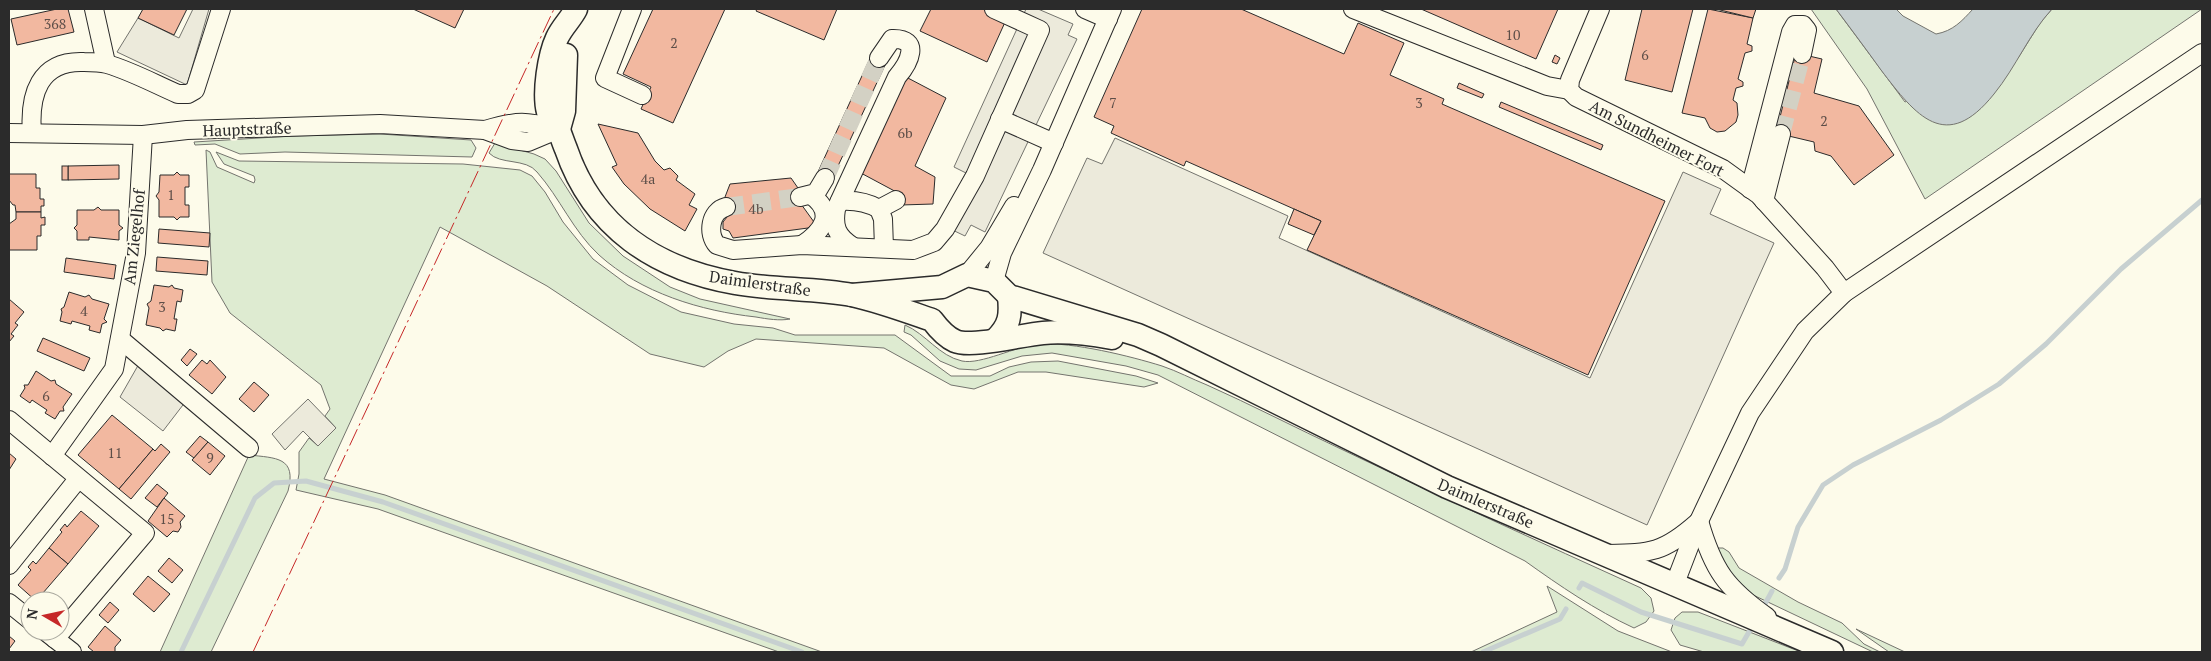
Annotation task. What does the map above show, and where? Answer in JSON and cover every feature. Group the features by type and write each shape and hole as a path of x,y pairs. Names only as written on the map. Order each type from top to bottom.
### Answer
{"main road":[{"path":"559,129 564,111 565,61 574,13"},
{"name":"Daimlerstraße","path":"559,129 569,159 586,192 610,222 643,250 666,263 693,273 736,284 852,295 942,287 967,276 1138,335 1447,487 1606,554 1674,586 1825,649 1845,652"},
{"path":"932,320 933,303 942,287"},
{"path":"996,339 1006,329 1011,316 1001,289"},
{"name":"Daimlerstraße","path":"852,295 932,320 938,329 954,341 973,345 996,339 1044,333 1083,334 1161,345"}],"street":[{"path":"94,9 106,63"},
{"path":"32,133 33,95 41,79 56,67 69,61 106,63 178,94 188,94 195,90 221,9"},
{"path":"632,9 605,78 642,95"},
{"path":"726,207 719,209 711,225 712,240 723,248 733,250 802,244 834,248 852,246 913,250 934,242 955,213 1040,30 994,9"},
{"path":"1001,289 1002,253 1042,170 1110,14 1085,9"},
{"path":"1353,9 1376,13 1547,86 1569,90 1570,80 1600,9"},
{"path":"1750,189 1791,32 1795,25 1803,25 1807,30 1802,54"},
{"path":"852,246 842,240 836,232 834,220 840,201 897,77 907,64 911,51 908,43 900,39 892,39 879,58"},
{"path":"1674,586 1699,521 1750,413 1805,331 1844,293 2202,53"},
{"name":"Am Sundheimer Fort","path":"1569,90 1576,97 1723,169 1764,201 1825,268 1844,293"},
{"path":"1000,119 1054,143"},
{"name":"Hauptstraße","path":"9,133 143,135 187,130 380,124 485,130 512,140 528,142 559,129"},
{"path":"1764,201 1781,134"},
{"name":"Am Ziegelhof","path":"52,456 114,369 136,253 143,135"},
{"path":"967,276 989,248 1019,198 1042,170"},
{"path":"802,244 815,236 822,227 825,215 822,205 805,196 820,187 825,178"},
{"path":"840,201 852,200 870,203 880,209 883,219 884,248"},
{"path":"880,209 896,200"},
{"path":"120,339 249,448"},
{"path":"9,420 144,533 99,587 70,615"},
{"path":"9,565 78,479"},
{"path":"1606,554 1639,553 1658,550 1676,541 1699,521"},
{"path":"1699,521 1707,548 1723,580 1741,599 1792,635"},
{"path":"9,604 20,612"},
{"path":"58,641 72,652"}],"green space":[{"path":"1811,9 1836,9 1905,102 2018,58 2040,23 2052,9 2202,9 1925,199 1867,89"},
{"path":"380,134 471,140 476,148 472,157 285,152 240,154 215,144 195,145 194,142 292,136"},
{"path":"495,143 545,159 556,171 589,223 623,256 670,287 700,299 790,319 769,319 693,305 653,290 634,280 599,255 590,246 537,172 526,165 500,159 489,153"},
{"path":"206,150 210,152 217,167 254,183 254,176 224,164 216,152 239,161 463,164 520,170 532,176 545,192 563,222 593,259 628,285 681,312 734,324 773,328 795,335 895,335 951,376 990,376 1009,367 1031,362 1058,361 1136,376 1158,383 1144,387 1046,372 1018,372 974,389 951,385 884,348 756,339 728,351 704,367 650,354 547,286 440,227 324,479 385,495 822,652 779,652 378,509 296,490 299,474 299,452 309,438 318,446 336,428 325,416 330,409 321,385 230,313 212,282"},
{"path":"905,325 920,334 946,355 962,361 970,362 988,358 1030,345 1053,344 1101,351 1168,368 1641,588 1651,598 1654,611 1646,622 1634,628 1578,597 1525,561 1158,375 1126,366 1052,353 1022,356 976,370 959,369 940,361 911,335 904,332"},
{"path":"249,455 276,459 287,465 290,471 288,491 211,652 160,652"},
{"path":"1718,548 1723,548 1729,552 1739,568 1798,602 1842,623 1864,644 1880,652 1873,652 1751,594 1735,582 1717,553"},
{"path":"1547,586 1618,631 1672,652 1471,652 1557,612"},
{"path":"1682,612 1698,612 1801,652 1704,652 1680,645 1671,630 1675,618"},
{"path":"1856,629 1905,652 1889,652"}],"shaded area":[{"path":"193,9 209,9 187,85 117,52 138,18 179,38"},
{"path":"1026,9 1038,9 1073,24 1068,35 1077,39 985,232 971,225 965,236 940,224 966,173 954,167"},
{"path":"1836,9 1896,9 1903,16 1936,34 1952,28 1973,9 2052,9 2036,29 1994,94 1977,112 1961,122 1946,125 1933,122 1919,114 1907,102"},
{"path":"1115,138 1288,216 1279,238 1590,378 1683,172 1721,189 1710,214 1774,243 1647,525 1043,253 1087,158 1102,164"},
{"path":"140,362 186,401 163,431 120,397"},
{"path":"308,399 336,428 318,446 303,431 285,450 272,434"}],"building":[{"path":"57,9 68,9 74,32 17,45 11,19"},
{"path":"143,9 187,9 174,35 138,18"},
{"path":"413,9 464,9 455,28"},
{"path":"653,9 725,9 673,123 641,109 651,87 623,74"},
{"path":"757,9 837,9 824,40 756,11"},
{"path":"931,9 983,9 1006,20 987,62 920,31"},
{"path":"1142,9 1241,9 1344,54 1358,23 1404,43 1390,75 1444,99 1442,104 1665,201 1588,375 1307,250 1321,221 1186,161 1184,166 1111,133 1114,126 1094,117"},
{"path":"1421,9 1558,9 1536,59"},
{"path":"1642,9 1693,9 1672,92 1625,80"},
{"path":"1708,9 1753,18 1747,44 1752,46 1752,51 1745,53 1738,79 1743,82 1743,86 1736,88 1733,100 1737,103 1738,115 1736,122 1725,131 1717,132 1710,128 1705,118 1682,113"},
{"path":"1716,9 1756,9 1753,18"},
{"path":"1796,53 1822,59 1814,93 1859,106 1894,155 1854,185 1831,156 1815,151 1814,142 1776,133"},
{"path":"872,54 887,61 831,181 817,174"},
{"path":"1555,55 1560,58 1557,64 1552,62"},
{"path":"906,77 946,98 915,166 935,177 933,204 901,205 902,195 859,172"},
{"path":"1459,83 1484,94 1482,98 1457,88"},
{"path":"1501,102 1603,145 1601,150 1499,107"},
{"path":"598,124 638,133 655,161 664,170 670,168 678,176 676,180 695,194 689,205 697,209 685,231 650,209 624,184 612,167 617,165"},
{"path":"119,165 119,179 68,180 68,166"},
{"path":"62,166 68,166 68,180 62,180"},
{"path":"177,172 180,175 189,175 189,187 185,187 185,205 189,205 189,217 180,217 177,220 174,217 159,217 159,200 156,196 159,192 160,175 174,175"},
{"path":"9,174 36,174 36,188 40,188 40,199 44,199 44,206 41,206 41,212 16,212 15,205 9,200"},
{"path":"791,178 798,188 801,204 814,222 808,228 733,238 729,231 723,229 723,222 727,217 725,197 730,184"},
{"path":"98,207 101,210 119,210 119,225 123,228 119,231 119,240 89,237 89,240 77,240 77,231 74,228 77,225 77,210 94,210"},
{"path":"1294,209 1321,221 1314,235 1288,224"},
{"path":"16,212 41,212 41,218 45,217 45,225 41,225 41,236 37,236 37,250 9,250 9,224 16,219"},
{"path":"159,229 210,233 209,247 158,243"},
{"path":"157,257 208,261 207,275 156,271"},
{"path":"66,258 116,265 114,279 64,272"},
{"path":"154,285 169,287 172,285 174,288 183,290 181,302 177,301 174,319 177,319 175,331 166,329 163,331 160,328 146,325 149,308 147,304 151,301"},
{"path":"69,292 85,297 89,295 92,299 109,304 104,319 107,322 102,324 100,333 89,330 90,326 72,321 71,324 60,321 61,309 64,307"},
{"path":"9,299 24,312 15,323 18,325 11,334 14,336 9,342"},
{"path":"43,338 90,358 84,371 37,351"},
{"path":"190,349 197,354 187,366 181,360"},
{"path":"202,360 207,364 210,360 226,377 212,394 189,375"},
{"path":"36,371 51,381 55,380 56,384 72,394 63,407 64,411 60,411 55,419 45,413 47,410 32,400 30,403 20,396 25,388 24,385 28,385"},
{"path":"254,382 269,395 254,412 239,399"},
{"path":"112,415 153,449 119,489 78,455"},
{"path":"200,436 208,442 194,458 186,452"},
{"path":"208,442 225,456 210,475 192,460"},
{"path":"161,444 170,452 131,499 119,489 153,449 155,451"},
{"path":"9,453 16,459 9,470"},
{"path":"157,484 168,493 157,507 145,498"},
{"path":"164,498 185,516 180,522 181,527 178,532 173,531 167,537 148,521"},
{"path":"81,511 99,526 68,564 49,548 62,532 60,530 65,524 67,527"},
{"path":"49,548 68,564 45,591 25,591 18,585 31,570 28,567 33,561 36,564"},
{"path":"169,558 183,570 172,583 158,571"},
{"path":"148,576 170,594 154,612 133,594"},
{"path":"110,602 119,610 108,623 99,615"},
{"path":"105,626 121,640 115,647 115,652 94,652 88,647"},
{"path":"9,636 15,641 9,649"}],"waterway":[{"path":"1779,578 1785,569 1798,527 1823,485 1853,465 1941,420 1999,384 2046,344 2121,269 2202,200"},
{"path":"181,652 255,498 274,483 306,481 383,502 802,652"},
{"path":"1579,588 1582,583 1641,612 1742,644 1753,625"},
{"path":"1765,604 1772,591"},
{"path":"1483,652 1560,619 1566,609"}],"tunnel":[{"path":"1781,134 1802,54"},
{"path":"825,178 879,58"},
{"path":"726,207 800,197"}],"power":[{"path":"253,652 554,9"}]}
